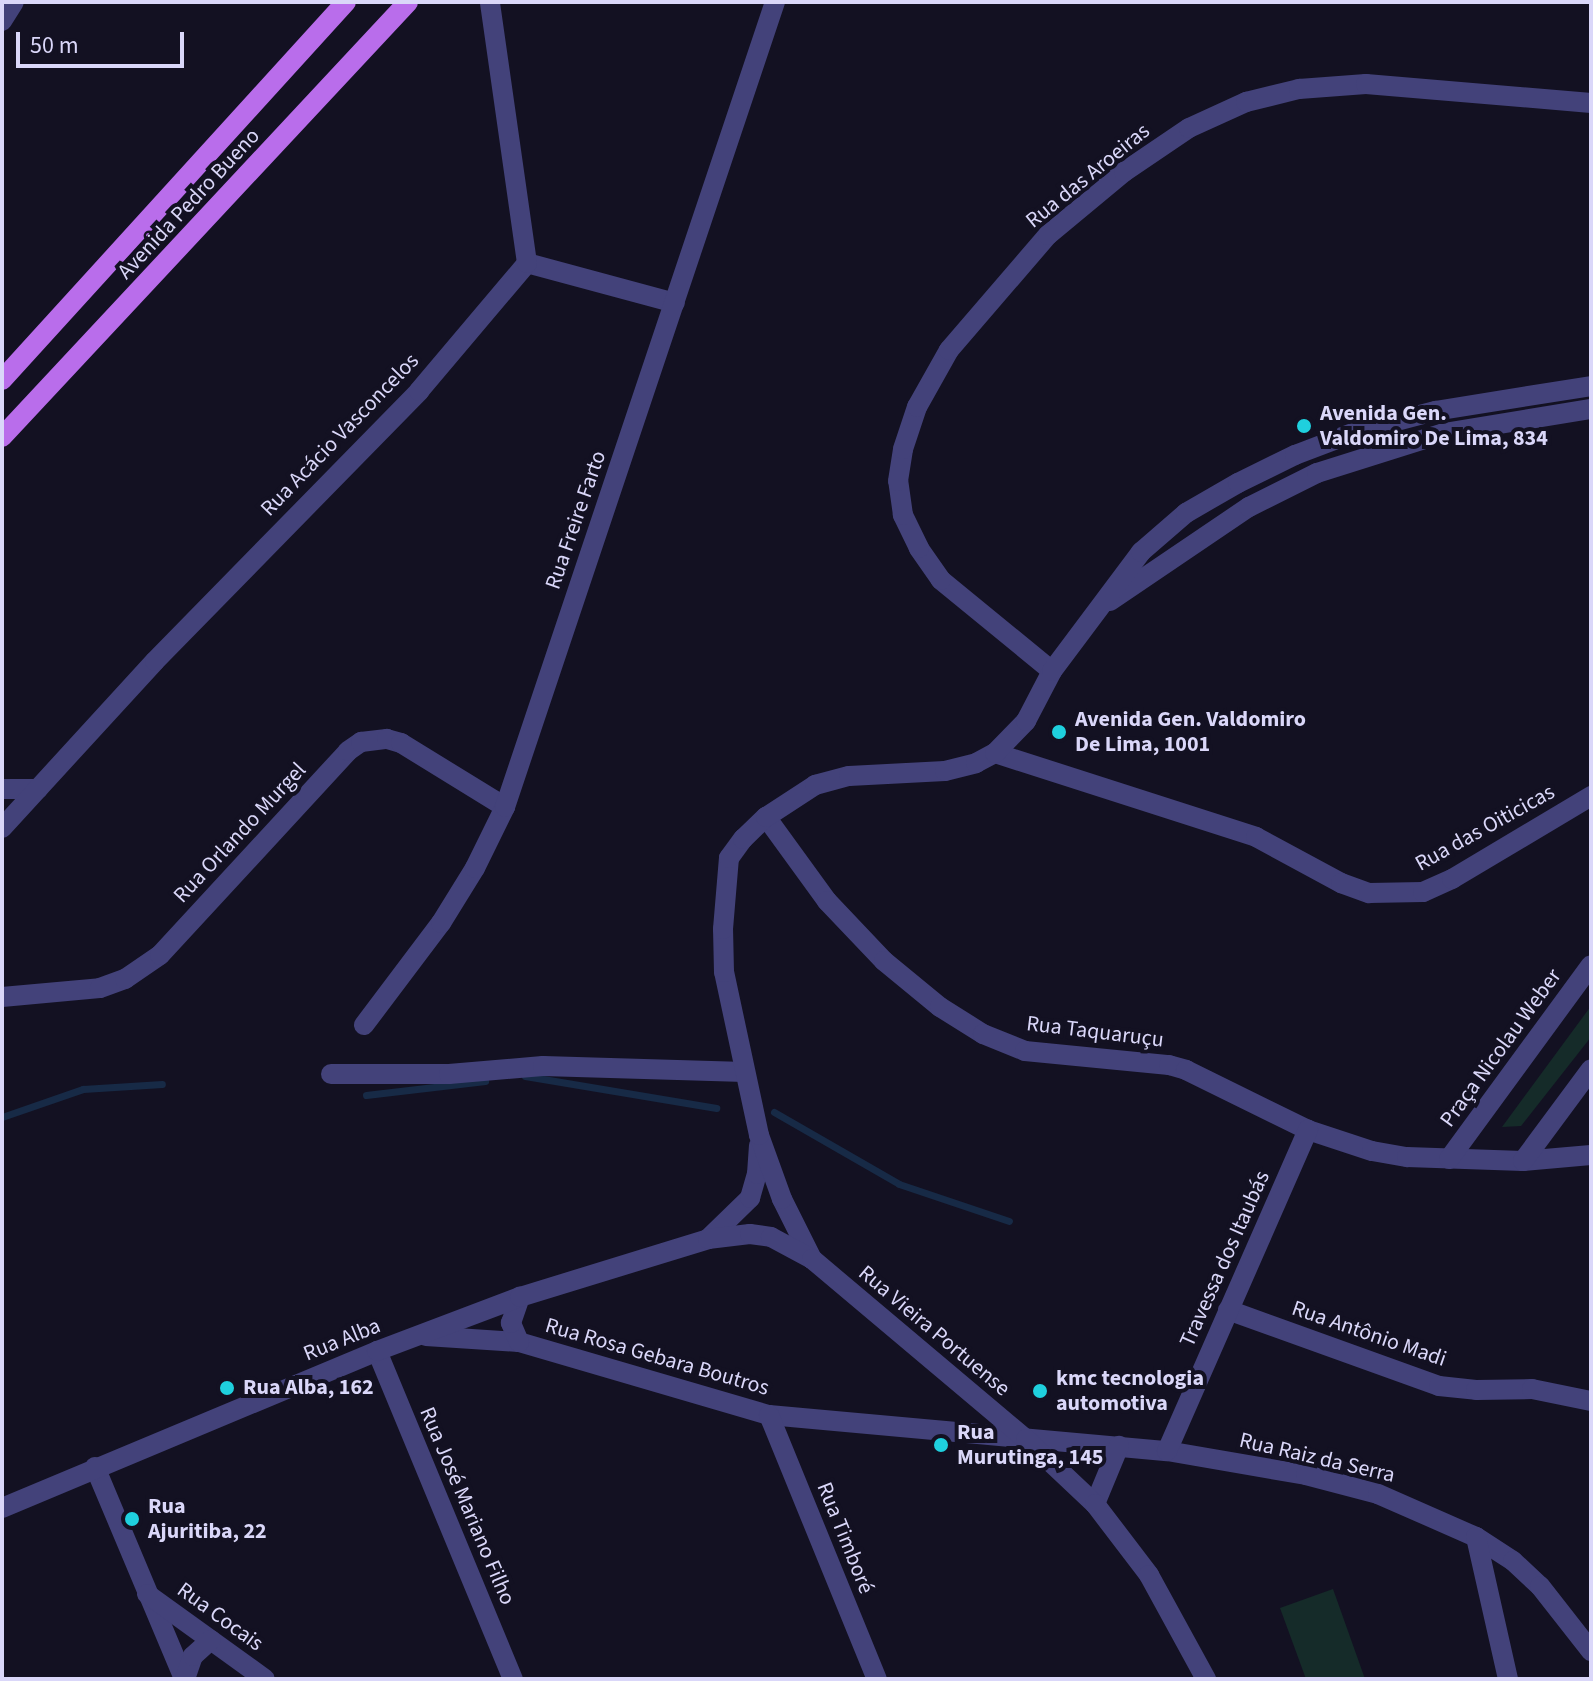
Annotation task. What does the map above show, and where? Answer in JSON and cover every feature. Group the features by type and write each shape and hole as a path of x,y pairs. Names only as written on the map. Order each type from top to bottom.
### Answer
{"main road":[{"name":"Avenida Pedro Bueno","path":"2,380 346,2"},
{"name":"Avenida Pedro Bueno","path":"2,437 390,10 408,2"}],"street":[{"path":"2,21 14,2"},
{"path":"490,2 527,263 675,303"},
{"name":"Rua Freire Farto","path":"364,1025 441,923 475,868 505,807 775,2"},
{"name":"Rua das Aroeiras","path":"1052,671 941,580 919,548 903,515 898,481 903,449 917,407 949,350 1048,235 1124,172 1189,128 1246,102 1299,89 1366,84 1591,103"},
{"name":"Rua Acácio Vasconcelos","path":"2,828 155,661 419,391 527,263"},
{"path":"812,1259 782,1199 759,1135 724,972 723,929 729,858 766,817 815,785 849,776 945,771 976,763 995,753 1026,721 1052,671 1141,552 1186,513 1295,455 1358,431 1435,411 1591,386"},
{"path":"1097,609 1249,507 1317,473 1444,433 1591,409"},
{"name":"Rua Orlando Murgel","path":"2,997 100,988 125,979 160,955 348,751 361,742 387,739 401,743 505,807"},
{"name":"Rua das Oiticicas","path":"995,753 1256,837 1341,883 1369,893 1423,892 1452,879 1591,796"},
{"path":"2,789 38,789"},
{"name":"Rua Taquaruçu","path":"766,817 827,901 884,961 940,1007 983,1034 1025,1051 1178,1067 1308,1130 1372,1151 1449,1159 1523,1161 1591,1155"},
{"name":"Praça Nicolau Weber","path":"1449,1159 1591,965"},
{"path":"331,1074 449,1074 543,1066 745,1072"},
{"path":"1523,1161 1591,1069"},
{"name":"Travessa dos Itaubás","path":"1167,1451 1308,1130"},
{"path":"708,1239 750,1198 757,1174 759,1135"},
{"name":"Rua Vieira Portuense","path":"708,1239 750,1234 771,1237 812,1259 1026,1439 1095,1504 1149,1575 1206,1679"},
{"name":"Rua Alba","path":"2,1508 377,1351 520,1297 708,1239"},
{"path":"519,1342 511,1323 520,1297"},
{"name":"Rua Antônio Madi","path":"1228,1310 1439,1386 1476,1390 1532,1389 1591,1401"},
{"name":"Rua Rosa Gebara Boutros","path":"418,1336 519,1342 769,1415 1026,1439"},
{"name":"Rua José Mariano Filho","path":"377,1351 513,1679"},
{"path":"972,1435 974,1396"},
{"name":"Rua Timboré","path":"769,1415 877,1679"},
{"name":"Rua Raiz da Serra","path":"1026,1439 1167,1451 1306,1475 1378,1494 1476,1537 1513,1561 1540,1586 1591,1651"},
{"path":"1095,1504 1119,1446"},
{"path":"95,1467 184,1679"},
{"path":"1476,1537 1508,1679"},
{"name":"Rua Cocais","path":"147,1594 265,1679"},
{"path":"184,1679 193,1656 211,1640"}],"green space":[{"path":"1591,1006 1591,1037 1521,1126 1502,1127"},
{"path":"1333,1589 1365,1679 1306,1679 1280,1608"}],"waterway":[{"path":"525,1076 716,1108"},
{"path":"366,1095 485,1081"},
{"path":"2,1117 83,1089 162,1084"},
{"path":"774,1112 899,1184 1009,1221"}],"place":[{"name":"Avenida Gen. Valdomiro De Lima, 834","path":"1304,426"},
{"name":"Avenida Gen. Valdomiro De Lima, 1001","path":"1059,732"},
{"name":"Rua Alba, 162","path":"227,1388"},
{"name":"kmc tecnologia automotiva","path":"1040,1391"},
{"name":"Rua Murutinga, 145","path":"941,1445"},
{"name":"Rua Ajuritiba, 22","path":"132,1519"}]}
